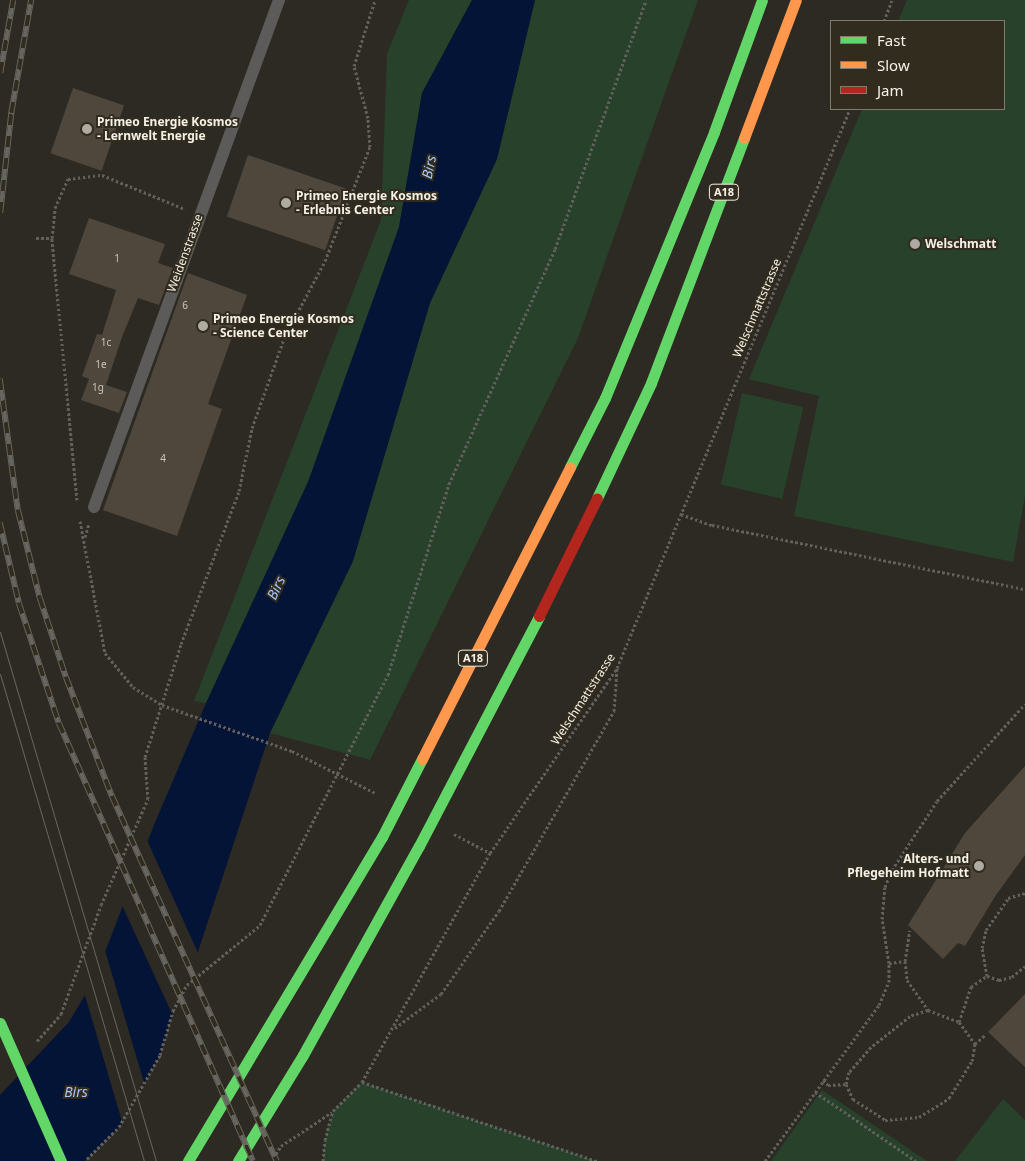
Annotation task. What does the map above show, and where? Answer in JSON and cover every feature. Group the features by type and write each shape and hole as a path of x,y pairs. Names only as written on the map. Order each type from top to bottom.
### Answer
{"main road":[{"name":"A18","path":"188,1161 382,837 605,398 714,132 762,0"},
{"name":"A18","path":"238,1161 303,1055 409,864 562,572 651,383 796,0"},
{"path":"0,1023 9,1049 61,1161"}],"lane":[{"name":"Weidenstrasse","path":"94,507 199,214 279,0"}],"path":[{"path":"31,1048 61,1014 101,905 148,798 145,757 181,644 239,491 252,428 285,336 325,260 370,147 368,118 354,66 375,0"},
{"path":"85,1161 119,1127 160,1055 173,1012 187,985 260,925 336,773 388,675 449,484 555,249 646,0"},
{"path":"884,20 892,0"},
{"name":"Welschmattstrasse","path":"323,1161 325,1140 333,1111 362,1082 395,1028 490,854 617,668 850,110"},
{"path":"36,238 52,238 55,208 68,179 102,176 199,214"},
{"path":"681,514 712,525 1025,588"},
{"path":"395,1028 441,994 499,911 614,711 617,668"},
{"path":"765,1161 879,1005 888,982 889,963 882,918 885,887 892,870 937,801 1025,704"},
{"path":"162,705 292,751 367,789"},
{"path":"477,846 490,854"},
{"path":"987,976 982,948 986,930 1008,898 1025,893"},
{"path":"910,930 905,960 907,980 928,1010 959,1022 975,1044"},
{"path":"889,963 905,960"},
{"path":"987,976 999,980 1012,977 1025,966"},
{"path":"959,1022 971,987 987,976"},
{"path":"928,1010 910,1016 871,1047 849,1072 846,1084 853,1098 885,1120 920,1117 957,1089 972,1061 975,1044 985,1035"},
{"path":"823,1080 828,1085 846,1084"},
{"path":"362,1082 597,1161"},
{"path":"816,1092 916,1161"},
{"path":"271,1161 281,1146 333,1111"}],"green space":[{"path":"409,0 472,0 422,93 399,227 310,477 206,703 194,701 381,220 387,54"},
{"path":"535,0 698,0 578,338 370,760 270,733 353,561 430,303 497,159"},
{"name":"Welschmatt","path":"907,0 1025,0 1025,496 1013,562 794,516 819,396 749,379 862,110 1005,110 1005,20 898,20"},
{"path":"742,393 803,407 782,499 721,485"},
{"path":"362,1082 597,1161 323,1161 325,1140 333,1111"},
{"path":"822,1090 927,1161 771,1161"},
{"path":"1003,1099 1025,1120 1025,1161 955,1161"}],"water":[{"name":"Birs","path":"472,0 535,0 497,159 430,303 353,561 270,733 187,985 173,1011 160,1055 119,1127 85,1161 0,1161 0,1095 69,1022 95,978 154,825 206,703 308,482 399,227 422,93"}],"pier":[{"path":"146,838 199,955 174,1018 121,903"},
{"path":"104,947 145,1086 123,1125 84,992"}],"building":[{"name":"Primeo Energie Kosmos - Lernwelt Energie","path":"73,88 124,106 102,171 51,153"},
{"name":"Primeo Energie Kosmos - Erlebnis Center","path":"248,155 346,189 325,250 227,216"},
{"path":"89,218 165,244 158,263 173,268 159,305 138,298 122,337 106,385 127,392 119,413 81,400 89,379 82,376 97,334 102,335 116,290 69,274"},
{"path":"188,273 247,295 208,404 222,409 177,536 103,510"},
{"name":"Alters- und Pflegeheim Hofmatt","path":"1025,766 1025,855 996,895 965,946 958,943 943,959 908,925 965,833"},
{"path":"1025,994 1025,1067 988,1032"}],"tram line":[{"path":"0,632 156,1161"},
{"path":"0,674 144,1161"}],"railway":[{"path":"0,73 13,0"},
{"path":"0,213 11,113 31,0"},
{"path":"0,379 18,510 40,598 66,677 112,796 277,1161"},
{"path":"0,523 19,603 59,723 253,1161"}],"traffic: fast":[{"path":"570,467 605,398 714,132 762,0"},
{"path":"597,498 651,383 744,138"},
{"path":"238,1161 303,1055 419,846 539,616"},
{"path":"188,1161 382,837 422,759"},
{"path":"0,1023 61,1161"}],"traffic: slow":[{"path":"744,138 796,0"},
{"path":"422,759 570,467"}],"traffic: jam":[{"path":"539,616 597,498"}],"place":[{"name":"Primeo Energie Kosmos - Lernwelt Energie","path":"87,129"},
{"name":"Primeo Energie Kosmos - Erlebnis Center","path":"286,203"},
{"name":"Welschmatt","path":"915,244"},
{"name":"Primeo Energie Kosmos - Science Center","path":"203,326"},
{"name":"Alters- und Pflegeheim Hofmatt","path":"979,866"}]}
